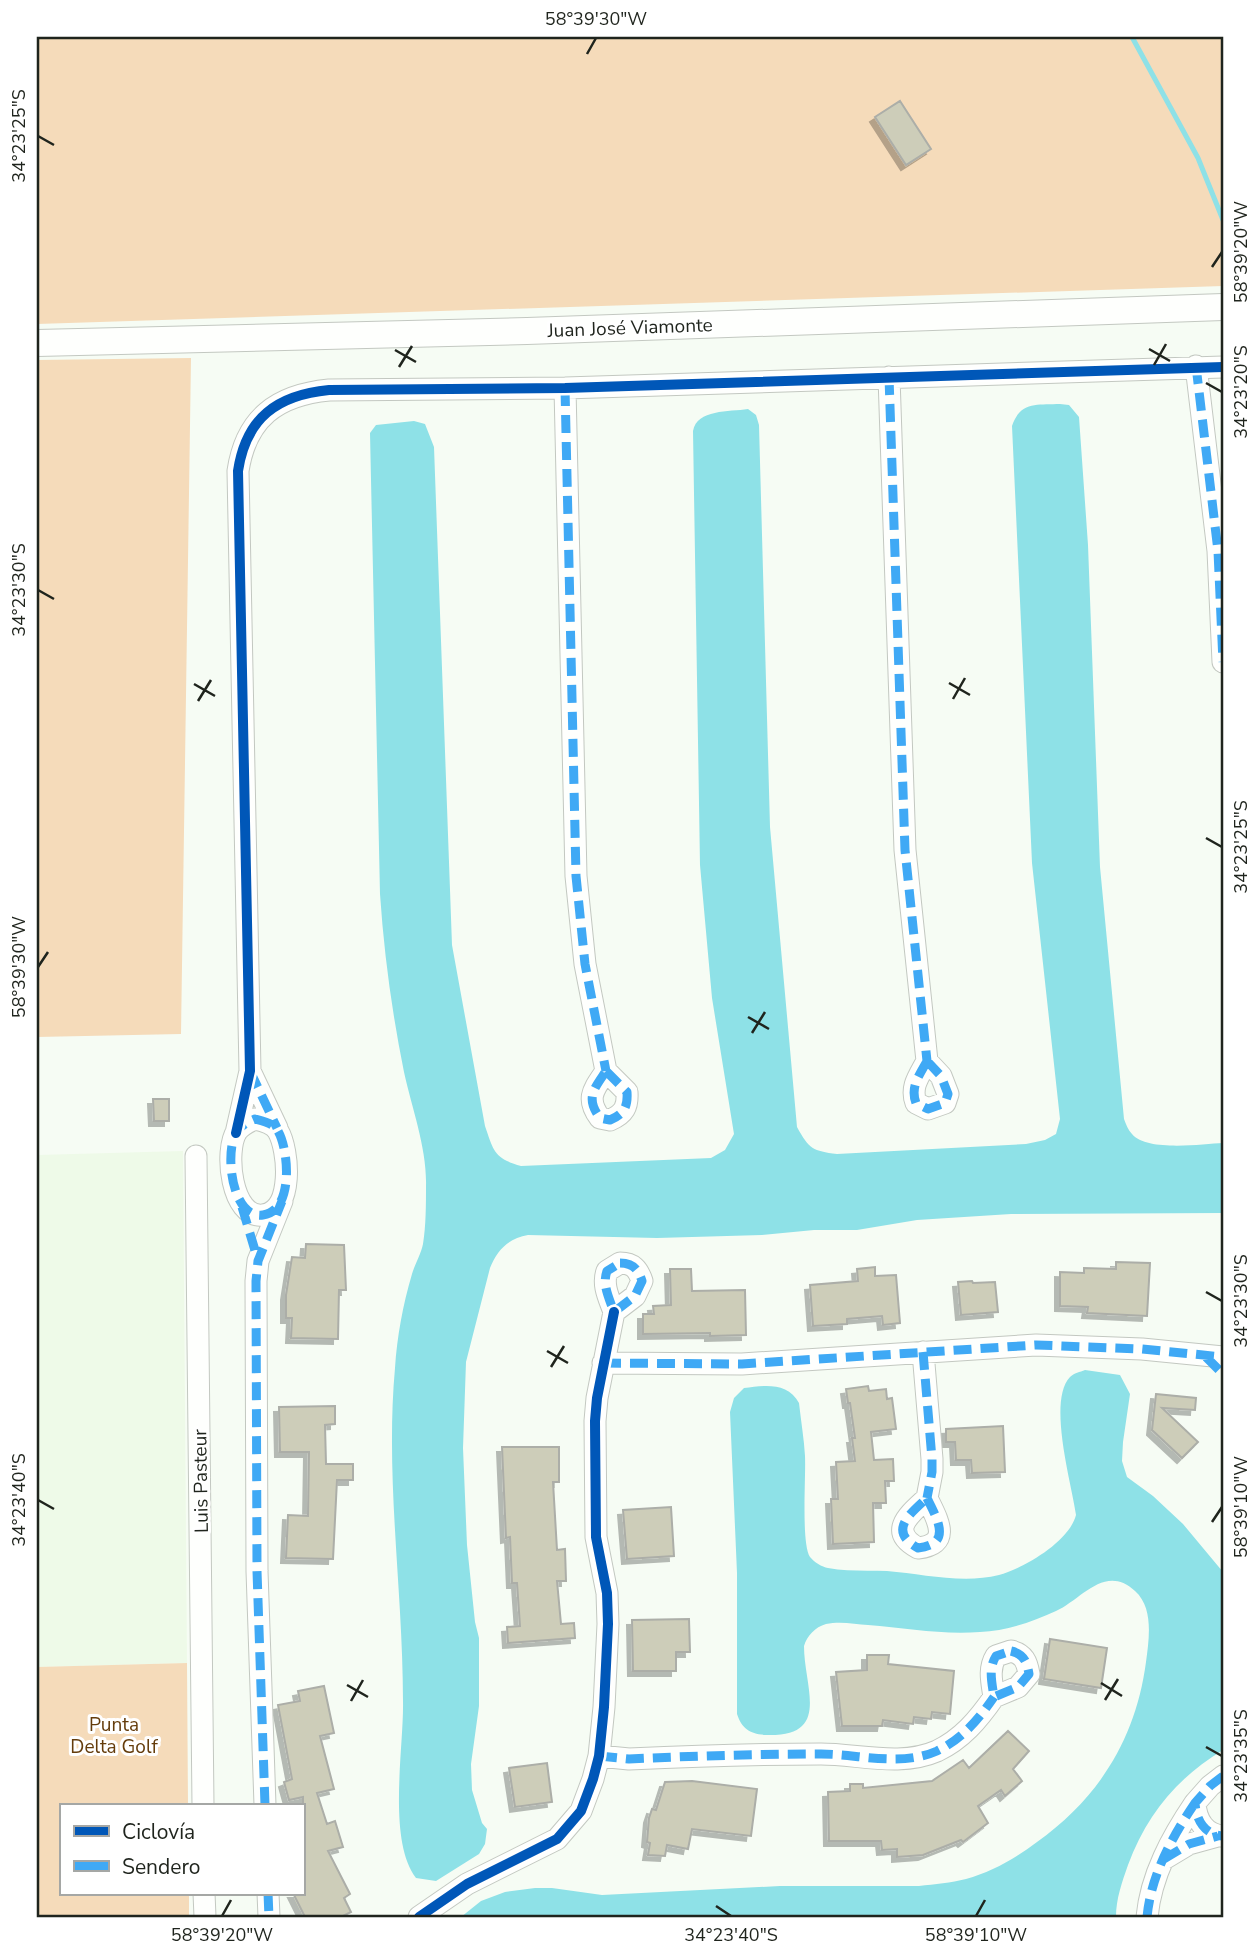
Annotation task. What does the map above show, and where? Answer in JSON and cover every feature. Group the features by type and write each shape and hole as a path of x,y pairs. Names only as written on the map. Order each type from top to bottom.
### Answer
{"street":[{"name":"Juan José Viamonte","path":"37,343 527,331 1223,307"},
{"path":"1196,366 1218,551 1223,662"},
{"path":"265,1804 257,1558 258,1261 233,1183 232,1149 250,1071 238,483 241,451 249,433 271,407 304,393 565,388 1223,367"},
{"path":"889,377 904,838 927,1062"},
{"path":"565,388 576,876 585,964 606,1071"},
{"path":"250,1071 277,1128 286,1170 282,1201 258,1261"},
{"path":"236,1133 244,1124 255,1119 277,1128"},
{"name":"Luis Pasteur","path":"196,1156 203,1804"},
{"path":"242,1207 250,1213 262,1216 275,1211 282,1201"},
{"path":"419,1917 467,1884 557,1839 581,1811 593,1779 599,1756 605,1694 608,1624 607,1593 596,1537 595,1421 614,1312"},
{"path":"603,1363 742,1364 1049,1345 1142,1349 1215,1357 1223,1374"},
{"path":"923,1352 932,1459 927,1498"},
{"path":"599,1756 629,1759 822,1754 891,1758 922,1756 955,1741 970,1729 995,1698"},
{"path":"1147,1917 1152,1889 1172,1839 1199,1796 1223,1776"},
{"path":"1195,1803 1201,1824 1221,1836"},
{"path":"1164,1859 1189,1844 1221,1836"},
{"path":"204,1895 205,1917"},
{"path":"268,1895 269,1917"}],"shaded area":[{"path":"183,1151 187,1663 37,1667 37,1155"}],"green space":[{"path":"37,37 1223,37 1223,286 37,324"},
{"path":"191,358 181,1034 37,1037 37,360"},
{"name":"Punta Delta Golf","path":"187,1663 188,1804 60,1804 60,1895 189,1895 189,1917 37,1917 37,1667"}],"water":[{"path":"1069,405 1079,417 1088,545 1100,867 1124,1119 1132,1134 1139,1140 1150,1143 1175,1146 1223,1143 1223,1213 1011,1214 917,1220 857,1230 814,1230 762,1235 657,1238 528,1235 504,1246 490,1268 466,1362 463,1448 467,1545 479,1638 479,1706 471,1764 472,1790 482,1823 487,1829 485,1844 479,1854 436,1881 416,1878 407,1861 399,1818 403,1701 393,1493 392,1410 401,1321 424,1237 426,1172 396,1028 380,894 370,433 376,425 414,421 425,424 434,447 452,945 485,1126 493,1148 500,1157 521,1166 711,1158 725,1150 734,1134 712,998 700,865 693,431 696,424 707,415 748,409 756,415 759,425 770,827 797,1127 812,1148 837,1154 1026,1144 1045,1140 1056,1134 1060,1119 1032,863 1012,426 1015,418 1025,408"},
{"path":"1085,1370 1120,1375 1130,1394 1122,1461 1127,1477 1153,1496 1183,1524 1223,1572 1223,1750 1178,1785 1144,1829 1128,1865 1118,1897 1116,1917 461,1917 481,1901 505,1892 535,1888 602,1895 780,1886 919,1886 949,1882 985,1873 1003,1864 1059,1825 1079,1806 1111,1764 1133,1716 1141,1690 1149,1634 1148,1615 1141,1598 1124,1583 1103,1582 1047,1615 999,1630 966,1633 847,1623 826,1624 812,1632 804,1646 810,1707 807,1719 800,1728 787,1733 766,1735 751,1732 744,1727 737,1714 737,1573 730,1412 734,1398 744,1388 775,1386 789,1391 799,1403 805,1456 804,1509 807,1550 818,1564 842,1570 887,1571 943,1578 985,1578 1009,1572 1033,1560 1055,1544 1072,1525 1076,1515 1063,1444 1061,1404 1063,1389 1070,1377"}],"building":[{"path":"900,101 931,149 906,165 875,117"},
{"path":"153,1099 169,1099 169,1121 154,1121"},
{"path":"306,1244 344,1245 346,1290 339,1290 338,1339 291,1338 292,1318 286,1318 286,1295 292,1257 305,1258"},
{"path":"1116,1262 1150,1263 1147,1316 1087,1313 1088,1307 1060,1306 1060,1272 1084,1273 1084,1268 1116,1269"},
{"path":"875,1267 875,1276 896,1275 900,1323 883,1325 882,1316 847,1319 847,1324 813,1326 810,1285 858,1281 857,1269"},
{"path":"670,1269 691,1269 692,1291 745,1290 746,1335 643,1334 643,1314 654,1314 653,1306 671,1305"},
{"path":"958,1282 995,1282 998,1312 961,1315"},
{"path":"868,1386 869,1391 886,1389 887,1399 892,1398 896,1429 871,1432 874,1460 893,1459 894,1481 885,1481 886,1503 873,1503 874,1542 833,1544 831,1499 838,1499 836,1462 855,1461 852,1438 855,1438 846,1389"},
{"path":"1156,1394 1196,1398 1195,1410 1162,1408 1198,1442 1182,1458 1152,1430"},
{"path":"335,1406 335,1424 325,1425 326,1464 353,1464 353,1480 337,1480 333,1559 286,1558 288,1515 308,1516 309,1452 280,1452 279,1407"},
{"path":"1003,1426 1005,1472 972,1473 971,1460 956,1460 955,1442 946,1442 946,1429"},
{"path":"502,1447 559,1447 559,1482 553,1482 557,1550 565,1549 566,1581 557,1581 561,1624 574,1623 575,1638 508,1643 507,1627 520,1626 517,1583 512,1583 510,1537 506,1538"},
{"path":"671,1507 674,1556 627,1559 623,1510"},
{"path":"689,1619 690,1652 676,1652 676,1671 633,1671 632,1620"},
{"path":"1050,1639 1107,1648 1101,1688 1044,1679"},
{"path":"867,1655 889,1655 888,1664 954,1671 950,1714 932,1712 931,1719 914,1717 913,1724 883,1720 882,1726 842,1726 836,1672 867,1670"},
{"path":"324,1686 334,1733 320,1736 334,1789 317,1793 327,1824 335,1821 343,1847 328,1851 350,1894 344,1898 351,1912 341,1917 305,1917 294,1895 304,1895 304,1804 303,1797 289,1800 284,1782 292,1779 278,1705 300,1701 298,1691"},
{"path":"1008,1731 1029,1751 1013,1769 1022,1781 1005,1796 1001,1790 978,1806 988,1823 963,1842 961,1840 923,1855 897,1857 897,1849 882,1850 881,1841 829,1841 828,1792 850,1791 850,1784 863,1784 863,1788 932,1781 963,1760 969,1768"},
{"path":"547,1763 552,1802 515,1807 509,1768"},
{"path":"692,1781 757,1789 751,1836 692,1829 688,1849 667,1845 665,1856 648,1855 649,1818 652,1809 656,1810 665,1782"}],"waterway":[{"path":"1132,37 1198,158 1223,220"}],"marked path":[{"path":"1196,366 1218,551 1223,662"},
{"path":"889,377 905,850 927,1061"},
{"path":"565,388 576,876 585,964 606,1071"},
{"path":"927,1061 941,1076 948,1094 945,1103 928,1109 916,1103 914,1097 916,1082 927,1061"},
{"path":"250,1071 277,1128"},
{"path":"606,1071 627,1092 624,1109 610,1120 600,1118 592,1099 606,1071"},
{"path":"255,1119 276,1128 285,1152 284,1192 273,1211 263,1215 252,1213 244,1206 237,1195 231,1167 233,1140 237,1131 255,1119"},
{"path":"265,1804 257,1571 256,1281 258,1261 282,1201"},
{"path":"242,1207 257,1257"},
{"path":"620,1263 634,1268 642,1281 635,1296 614,1312 605,1281 607,1271 620,1263"},
{"path":"603,1363 742,1364 1036,1345 1142,1349 1223,1357"},
{"path":"923,1352 932,1459 927,1498"},
{"path":"1206,1357 1223,1374"},
{"path":"927,1498 938,1522 939,1536 929,1546 918,1548 904,1535 904,1523 927,1498"},
{"path":"1011,1651 1024,1659 1029,1674 1018,1687 994,1697 992,1666 996,1656 1011,1651"},
{"path":"599,1756 629,1759 821,1754 894,1759 923,1756 937,1751 962,1735 994,1697"},
{"path":"1223,1776 1195,1803 1197,1815 1206,1830 1223,1836"},
{"path":"1147,1917 1158,1871 1178,1829 1195,1803"},
{"path":"1164,1859 1189,1844 1218,1836"},
{"path":"268,1895 269,1917"}],"cycle path":[{"path":"236,1133 250,1071 238,471 248,437 267,412 294,397 329,390 565,388 1223,367"},
{"path":"419,1917 467,1884 557,1839 581,1811 593,1779 599,1756 604,1707 608,1624 607,1593 596,1537 595,1421 614,1312"}]}
